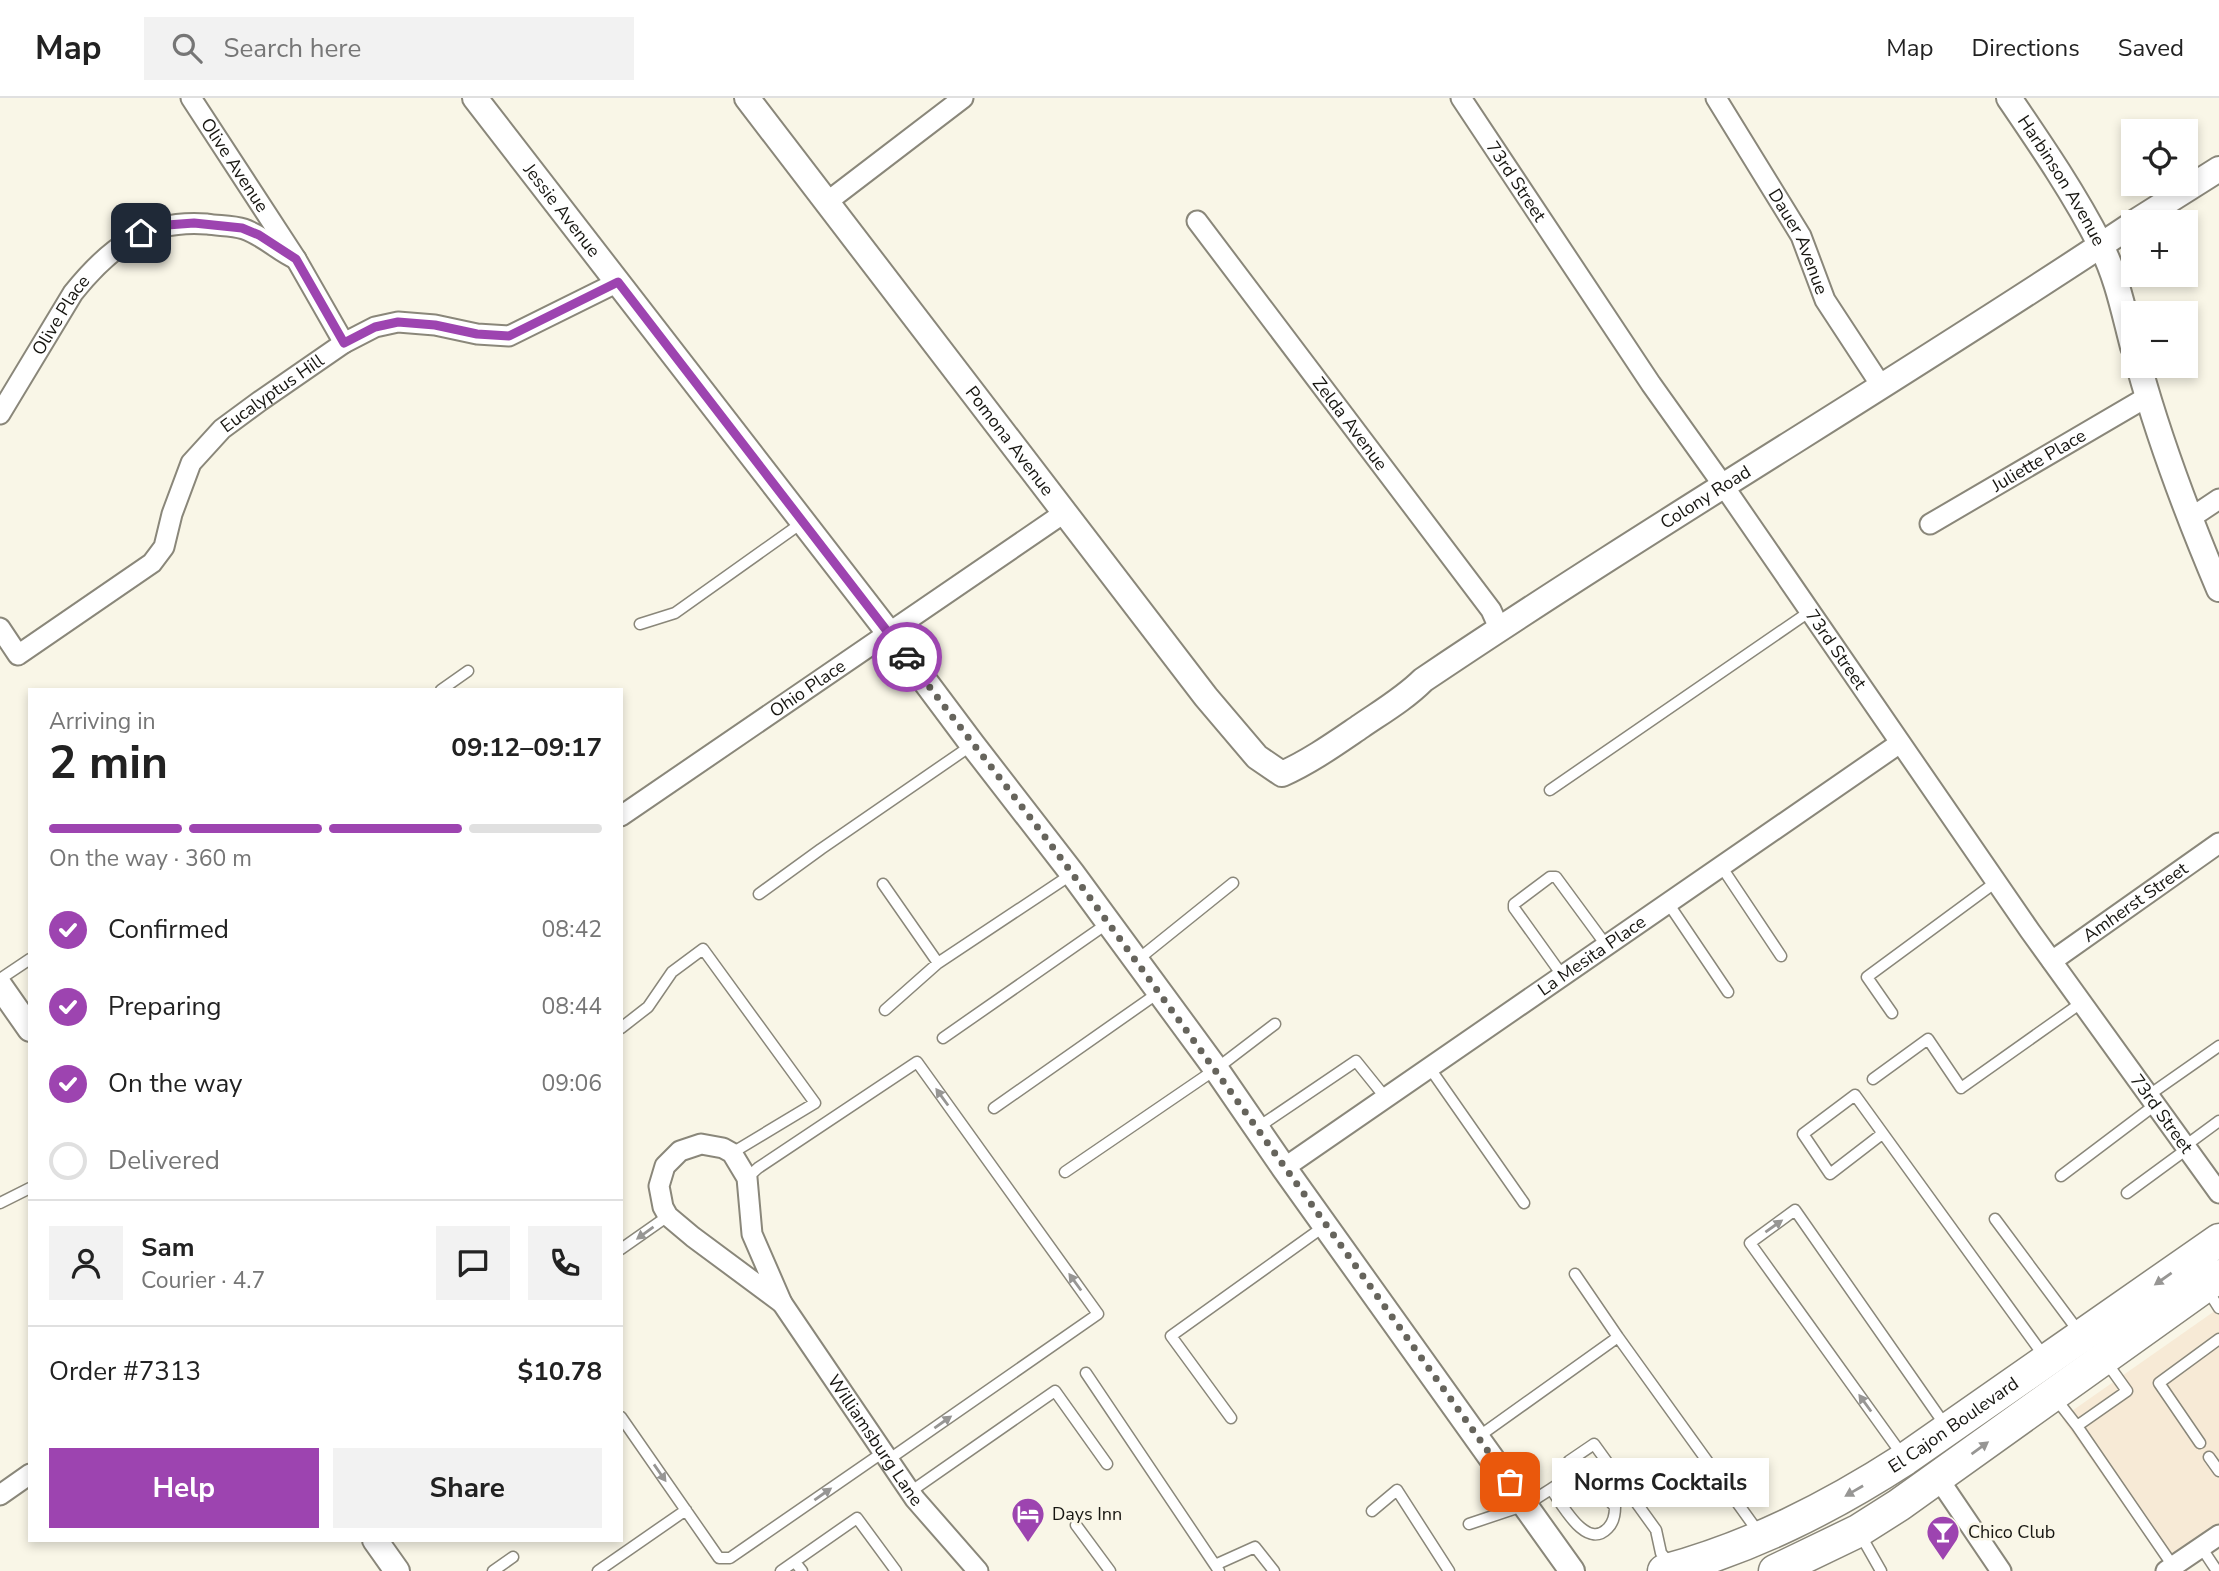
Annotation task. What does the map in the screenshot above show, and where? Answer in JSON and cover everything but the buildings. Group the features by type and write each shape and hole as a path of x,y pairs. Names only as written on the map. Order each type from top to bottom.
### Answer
{"main road":[{"name":"El Cajon Boulevard","path":"1669,1570 1762,1538 1847,1495 1905,1459 2219,1240"},
{"name":"El Cajon Boulevard","path":"1775,1571 1813,1559 1858,1531 1938,1478 2104,1358 2214,1290"}],"street":[{"name":"Olive Avenue","path":"191,98 296,259 344,343"},
{"name":"Jessie Avenue","path":"475,98 1072,873 1216,1069 1572,1571"},
{"name":"Pomona Avenue","path":"747,98 1212,704 1257,757 1282,774"},
{"path":"827,202 963,98"},
{"name":"73rd Street","path":"1461,98 1625,346 1996,883 2219,1193"},
{"name":"Dauer Avenue","path":"1716,98 1801,236 1825,300 1882,387"},
{"name":"Harbinson Avenue","path":"2009,98 2101,245 2121,303"},
{"name":"Colony Road","path":"2154,210 2219,169"},
{"name":"Zelda Avenue","path":"1197,221 1491,610 1500,630"},
{"name":"Olive Place","path":"0,414 73,293 117,248 141,233 181,223 242,228 259,235 296,259"},
{"name":"Colony Road","path":"1282,774 1331,746 1410,693 1423,680 1723,485 1882,387 2121,232"},
{"name":"Eucalyptus Hill","path":"0,628 18,655 152,563 164,547 172,514 191,463 232,421 344,343 375,327 398,322 509,336 618,282"},
{"path":"2141,378 2189,519 2219,589"},
{"name":"Juliette Place","path":"1930,524 2147,397"},
{"path":"2189,519 2219,499"},
{"name":"Ohio Place","path":"623,815 1064,513"},
{"name":"La Mesita Place","path":"1284,1168 1900,743"},
{"name":"Amherst Street","path":"2052,961 2219,844"},
{"path":"4,1000 28,1027"},
{"path":"668,1216 659,1186 665,1166 672,1158 690,1146 701,1144 723,1148 732,1153"},
{"name":"Williamsburg Lane","path":"732,1153 747,1178 752,1234 782,1303 909,1492 978,1571"},
{"name":"Williamsburg Lane","path":"668,1216 782,1303"},
{"path":"0,1495 28,1475"},
{"path":"1938,1478 2001,1571"},
{"path":"2169,1569 2219,1535"},
{"path":"377,1542 397,1571"}],"lane":[{"path":"640,624 675,613 803,522"},
{"path":"1550,790 1810,612"},
{"path":"444,688 468,671"},
{"path":"759,894 972,744"},
{"path":"1721,866 1780,956"},
{"path":"885,1010 938,963 1072,873"},
{"path":"1562,975 1514,908 1514,904 1550,877 1556,877 1606,945"},
{"path":"1136,962 1233,883"},
{"path":"1892,1013 1867,977 1996,883"},
{"path":"883,884 938,963"},
{"path":"1668,903 1728,992"},
{"path":"943,1038 1108,923"},
{"path":"623,1026 648,1007 672,972 703,949 815,1103 732,1153"},
{"path":"0,979 28,960"},
{"path":"994,1108 1158,993"},
{"path":"1872,1079 1928,1039 1961,1088 2081,1003"},
{"path":"1065,1172 1216,1069 1275,1024"},
{"path":"2061,1176 2219,1046"},
{"path":"1257,1129 1356,1061 1385,1097"},
{"path":"623,1420 719,1558 730,1558 1098,1314 917,1062 747,1178"},
{"path":"1429,1067 1524,1203"},
{"path":"1882,1134 1830,1174 1803,1134 1855,1095 2046,1359"},
{"path":"2127,1193 2219,1121"},
{"path":"0,1203 28,1189"},
{"path":"1905,1459 1750,1243 1795,1210 1948,1429"},
{"path":"623,1249 668,1216"},
{"path":"1996,1219 2082,1336"},
{"path":"1231,1418 1171,1336 1326,1225"},
{"path":"1574,1274 1762,1538"},
{"path":"1478,1437 1618,1337"},
{"path":"2200,1443 2159,1384 2219,1339"},
{"path":"2077,1426 2127,1391 2104,1358"},
{"path":"1086,1373 1217,1568 1255,1547 1274,1571"},
{"path":"909,1492 1055,1391 1107,1464"},
{"path":"2054,1395 2169,1569"},
{"path":"1551,1489 1581,1530 1590,1534 1603,1532 1613,1522 1615,1507 1608,1499 1589,1488 1569,1461 1594,1444 1656,1530 1661,1553 1669,1570"},
{"path":"2209,1457 2219,1471"},
{"path":"1469,1524 1527,1505 1577,1472"},
{"path":"1372,1511 1397,1490 1449,1571"},
{"path":"598,1571 686,1510"},
{"path":"781,1571 858,1518 896,1571"},
{"path":"1076,1525 1110,1571"},
{"path":"1858,1531 1881,1571"},
{"path":"2201,1547 2217,1571"},
{"path":"492,1571 513,1558"},
{"path":"795,1562 802,1571"}],"shaded area":[{"path":"2219,1308 2219,1524 2164,1563 2062,1418"}],"way so far":[{"path":"907,657 1072,873 1216,1069 1510,1482"}],"place":[{"name":"Norms Cocktails","path":"1510,1482"},
{"name":"Days Inn","path":"1028,1544"},
{"name":"Chico Club","path":"1943,1562"}],"route":[{"path":"141,233 167,225 194,223 242,228 259,235 296,259 344,343 375,327 398,322 509,336 618,282 907,657"}]}
